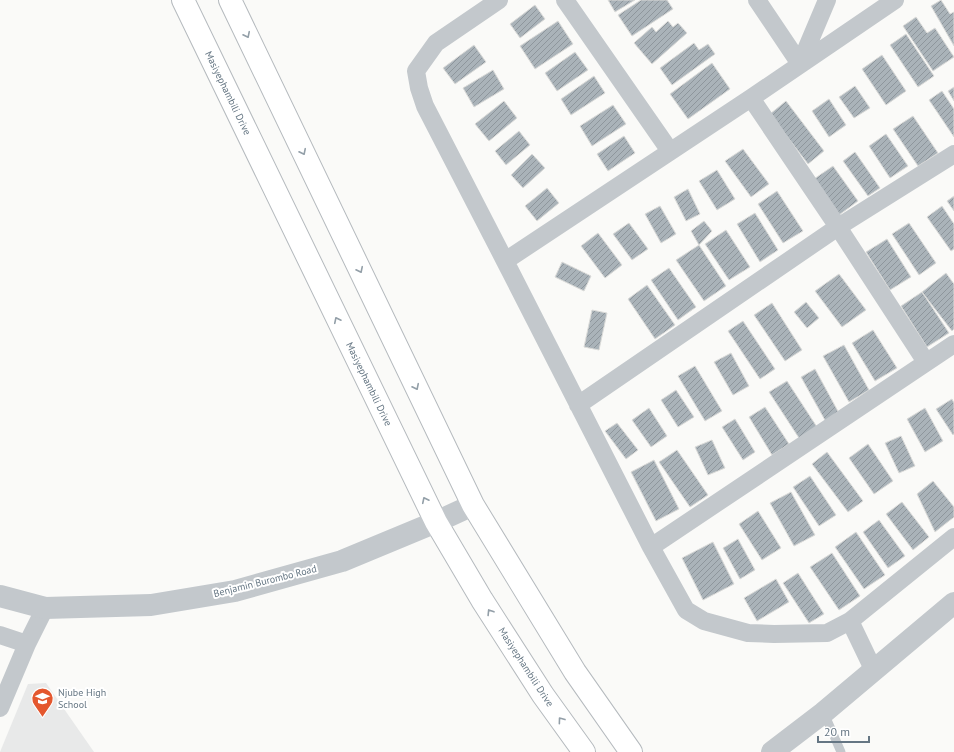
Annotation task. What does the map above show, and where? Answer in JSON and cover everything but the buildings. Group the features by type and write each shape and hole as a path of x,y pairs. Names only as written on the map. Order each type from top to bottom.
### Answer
{"main road":[{"name":"Masiyephambili Drive","path":"183,0 436,522 482,600 543,695 584,752"},
{"path":"230,0 473,505 575,672 631,752"}],"street":[{"path":"499,0 436,43 416,71 419,88 425,106 651,548 686,610 704,621 748,633 828,633 850,621 954,537"},
{"path":"565,0 670,151"},
{"path":"756,0 800,64"},
{"path":"800,64 827,0"},
{"path":"505,261 751,98 895,0"},
{"path":"751,98 838,227 926,362"},
{"path":"578,405 838,227 954,154"},
{"path":"651,548 954,344"},
{"name":"Benjamin Burombo Road","path":"0,596 45,608 151,605 235,591 342,561 473,505"},
{"path":"772,752 823,713 954,603"},
{"path":"0,708 27,644 45,608"},
{"path":"850,621 874,671"},
{"path":"0,635 27,644"}],"lane":[{"path":"823,713 841,752"}],"shaded area":[{"name":"Njube High School","path":"46,683 94,752 0,752 28,684"}],"place":[{"name":"Njube High School","path":"42,718"}]}
